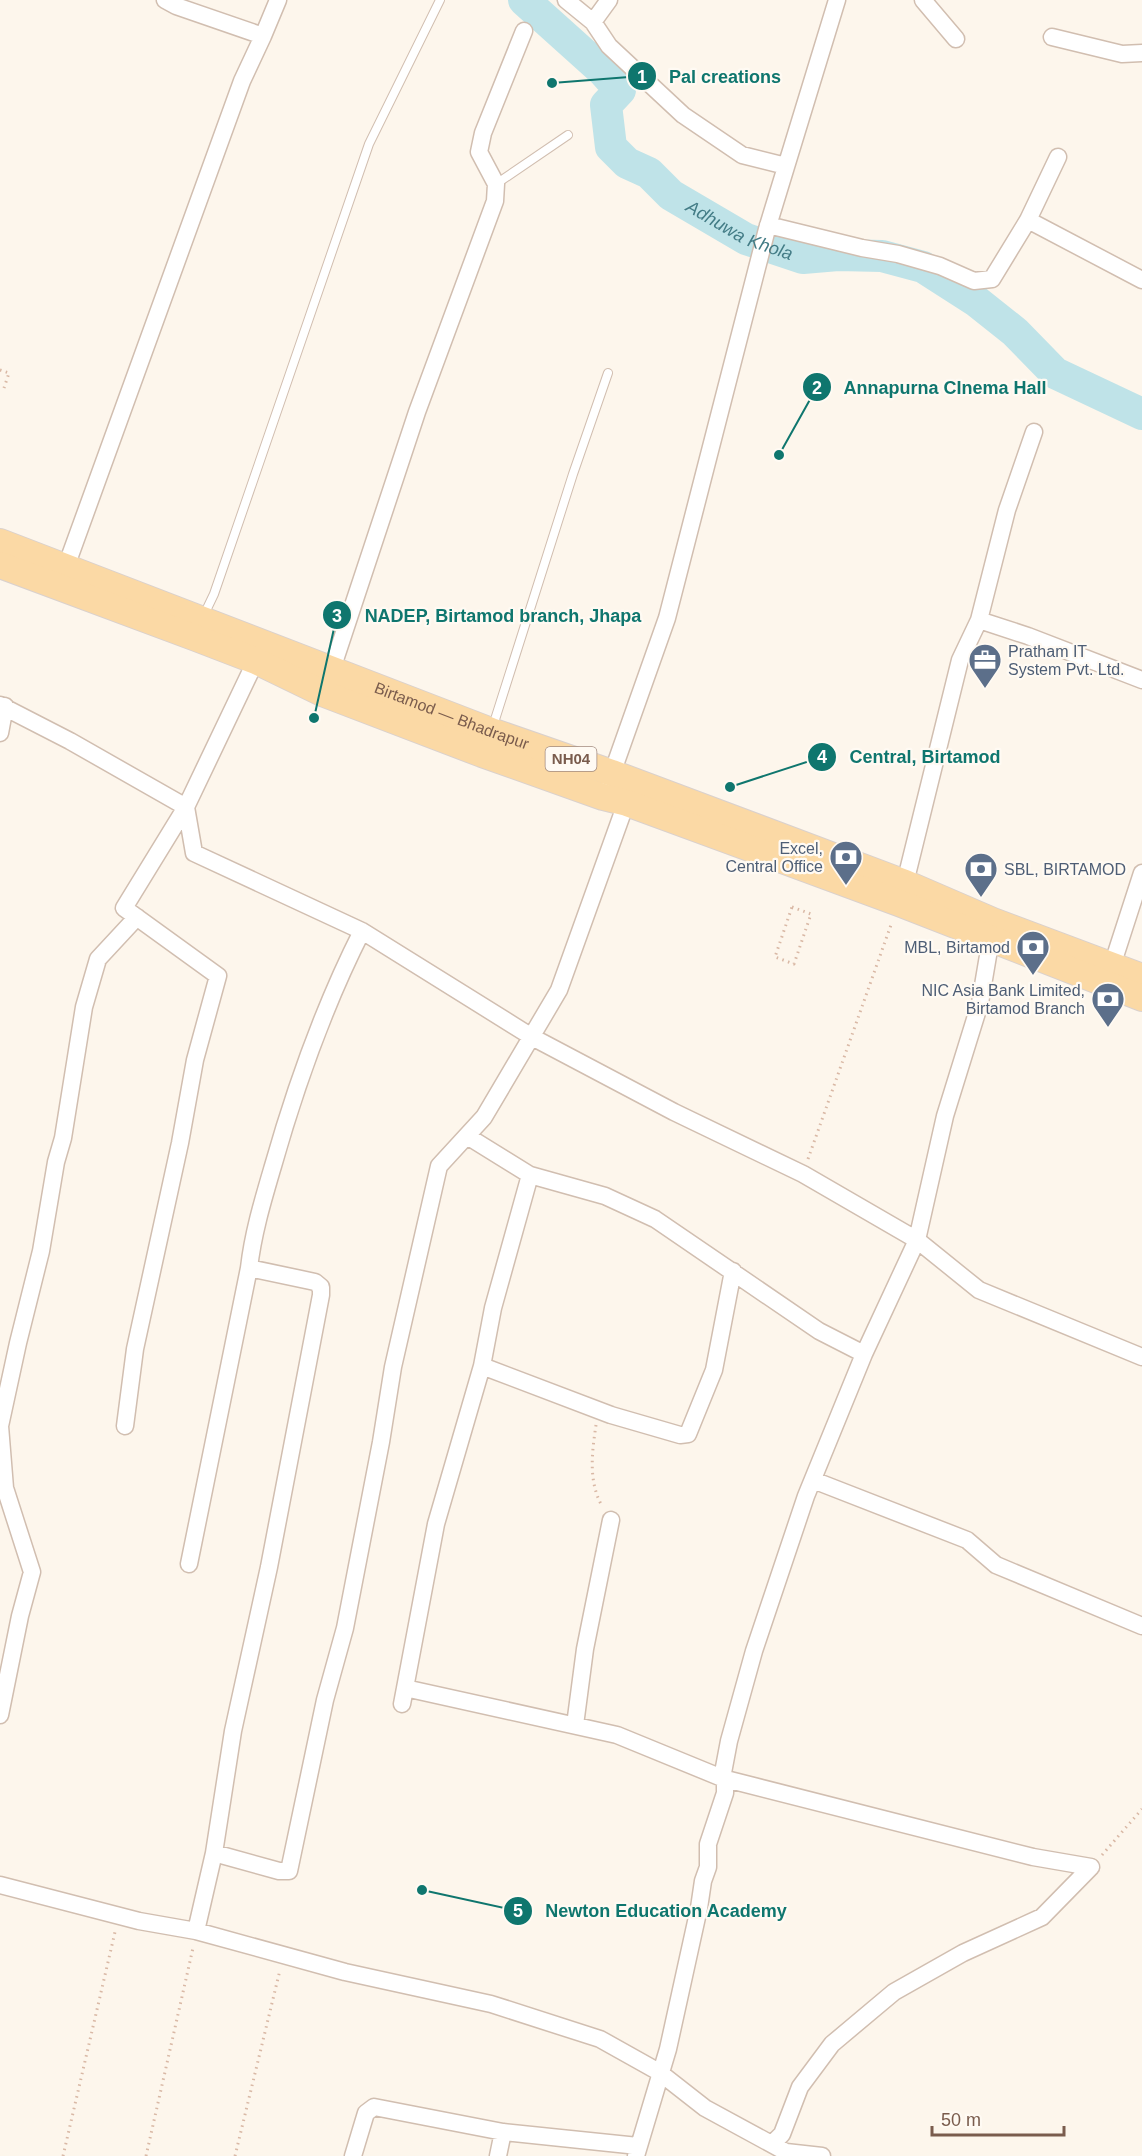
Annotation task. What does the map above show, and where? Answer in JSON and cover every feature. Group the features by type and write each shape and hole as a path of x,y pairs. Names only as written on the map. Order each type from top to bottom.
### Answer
{"main road":[{"name":"Birtamod — Bhadrapur","path":"0,542 63,577 260,652 332,669 491,731 619,789 902,893 993,921 1109,975 1142,998"},
{"name":"Birtamod — Bhadrapur","path":"0,565 63,577 202,620 260,652 333,697 482,754 619,789"},
{"name":"Birtamod — Bhadrapur","path":"902,893 991,938 1109,975 1142,977"}],"street":[{"path":"63,577 242,81 278,0"},
{"path":"566,0 593,22 609,46 683,115 742,155 786,166"},
{"path":"593,22 609,0"},
{"path":"214,1853 279,1871 289,1871 325,1700 345,1628 393,1367 414,1269 440,1166 484,1117 559,990 667,618 760,253 837,0"},
{"path":"923,0 956,39"},
{"path":"173,2 263,36"},
{"path":"332,669 417,412 495,201 496,184 479,152 483,133 524,31"},
{"path":"1052,37 1122,54 1142,53"},
{"path":"768,227 897,254 940,266 974,280 992,279 1028,220 1058,157"},
{"path":"1028,220 1142,280"},
{"path":"902,893 960,660 979,620 1007,510 1034,432"},
{"path":"979,620 1028,636 1142,680"},
{"path":"124,1426 135,1350 180,1143 195,1060 218,976 124,908 186,807 260,652"},
{"path":"0,733 3,705 186,807"},
{"path":"186,807 194,853 362,931 532,1037 674,1112 803,1174 917,1240 979,1290 1142,1357"},
{"path":"1109,975 1142,873"},
{"path":"0,1715 18,1626 32,1572 5,1488 0,1426 41,1251 56,1162 63,1138 84,1007 98,959 137,917"},
{"path":"189,1564 249,1268 252,1240 291,1104 342,971 362,931"},
{"path":"722,1778 729,1741 754,1651 806,1496 864,1354 917,1240 945,1116 980,1003 991,938"},
{"path":"467,1136 530,1175 605,1196 655,1219 819,1331 864,1354"},
{"path":"530,1175 493,1308 482,1366 436,1524 403,1696 575,1725 617,1735 722,1778 1033,1857 1091,1867"},
{"path":"196,1931 214,1853 233,1731 274,1544 321,1295 321,1287 315,1282 249,1268"},
{"path":"482,1366 598,1410 680,1435 688,1434 714,1370 733,1271"},
{"path":"813,1480 967,1540 996,1565 1142,1626"},
{"path":"575,1725 585,1649 611,1520"},
{"path":"353,2156 366,2113 374,2107 503,2132 637,2151 659,2072 668,2049 703,1881 708,1867 708,1844 724,1793 725,1778 722,1778"},
{"path":"781,2151 782,2134 800,2087 832,2044 894,1992 963,1953 1042,1917 1091,1867"},
{"path":"0,1885 119,1915 196,1931 345,1972 491,2004 600,2040 659,2072 705,2108 781,2151 822,2156"},
{"path":"498,2156 503,2132"}],"lane":[{"path":"202,620 214,594 369,144 440,0"},
{"path":"496,184 568,135"},
{"path":"491,731 573,474 608,373"}],"path":[{"path":"0,369 9,372 4,388"},
{"path":"803,1174 902,893"},
{"path":"792,907 811,914 794,964 775,957 792,907"},
{"path":"598,1410 591,1456 595,1494 611,1520"},
{"path":"1091,1867 1142,1809"},
{"path":"63,2156 119,1915"},
{"path":"146,2156 196,1931"},
{"path":"235,2156 284,1954"}],"waterway":[{"name":"Adhuwa Khola","path":"524,0 603,71 620,90 606,105 611,147 627,163 649,173 671,195 746,239 803,258 838,255 882,256 923,267 976,301 1015,332 1055,373 1142,414"}],"place":[{"name":"Pal creations","path":"552,83"},
{"name":"Annapurna CInema Hall","path":"779,455"},
{"name":"Pratham IT System Pvt. Ltd.","path":"985,689"},
{"name":"NADEP, Birtamod branch, Jhapa","path":"314,718"},
{"name":"Central, Birtamod","path":"730,787"},
{"name":"Excel, Central Office","path":"846,886"},
{"name":"SBL, BIRTAMOD","path":"981,898"},
{"name":"MBL, Birtamod","path":"1033,976"},
{"name":"NIC Asia Bank Limited, Birtamod Branch","path":"1108,1028"},
{"name":"Newton Education Academy","path":"422,1890"}]}
